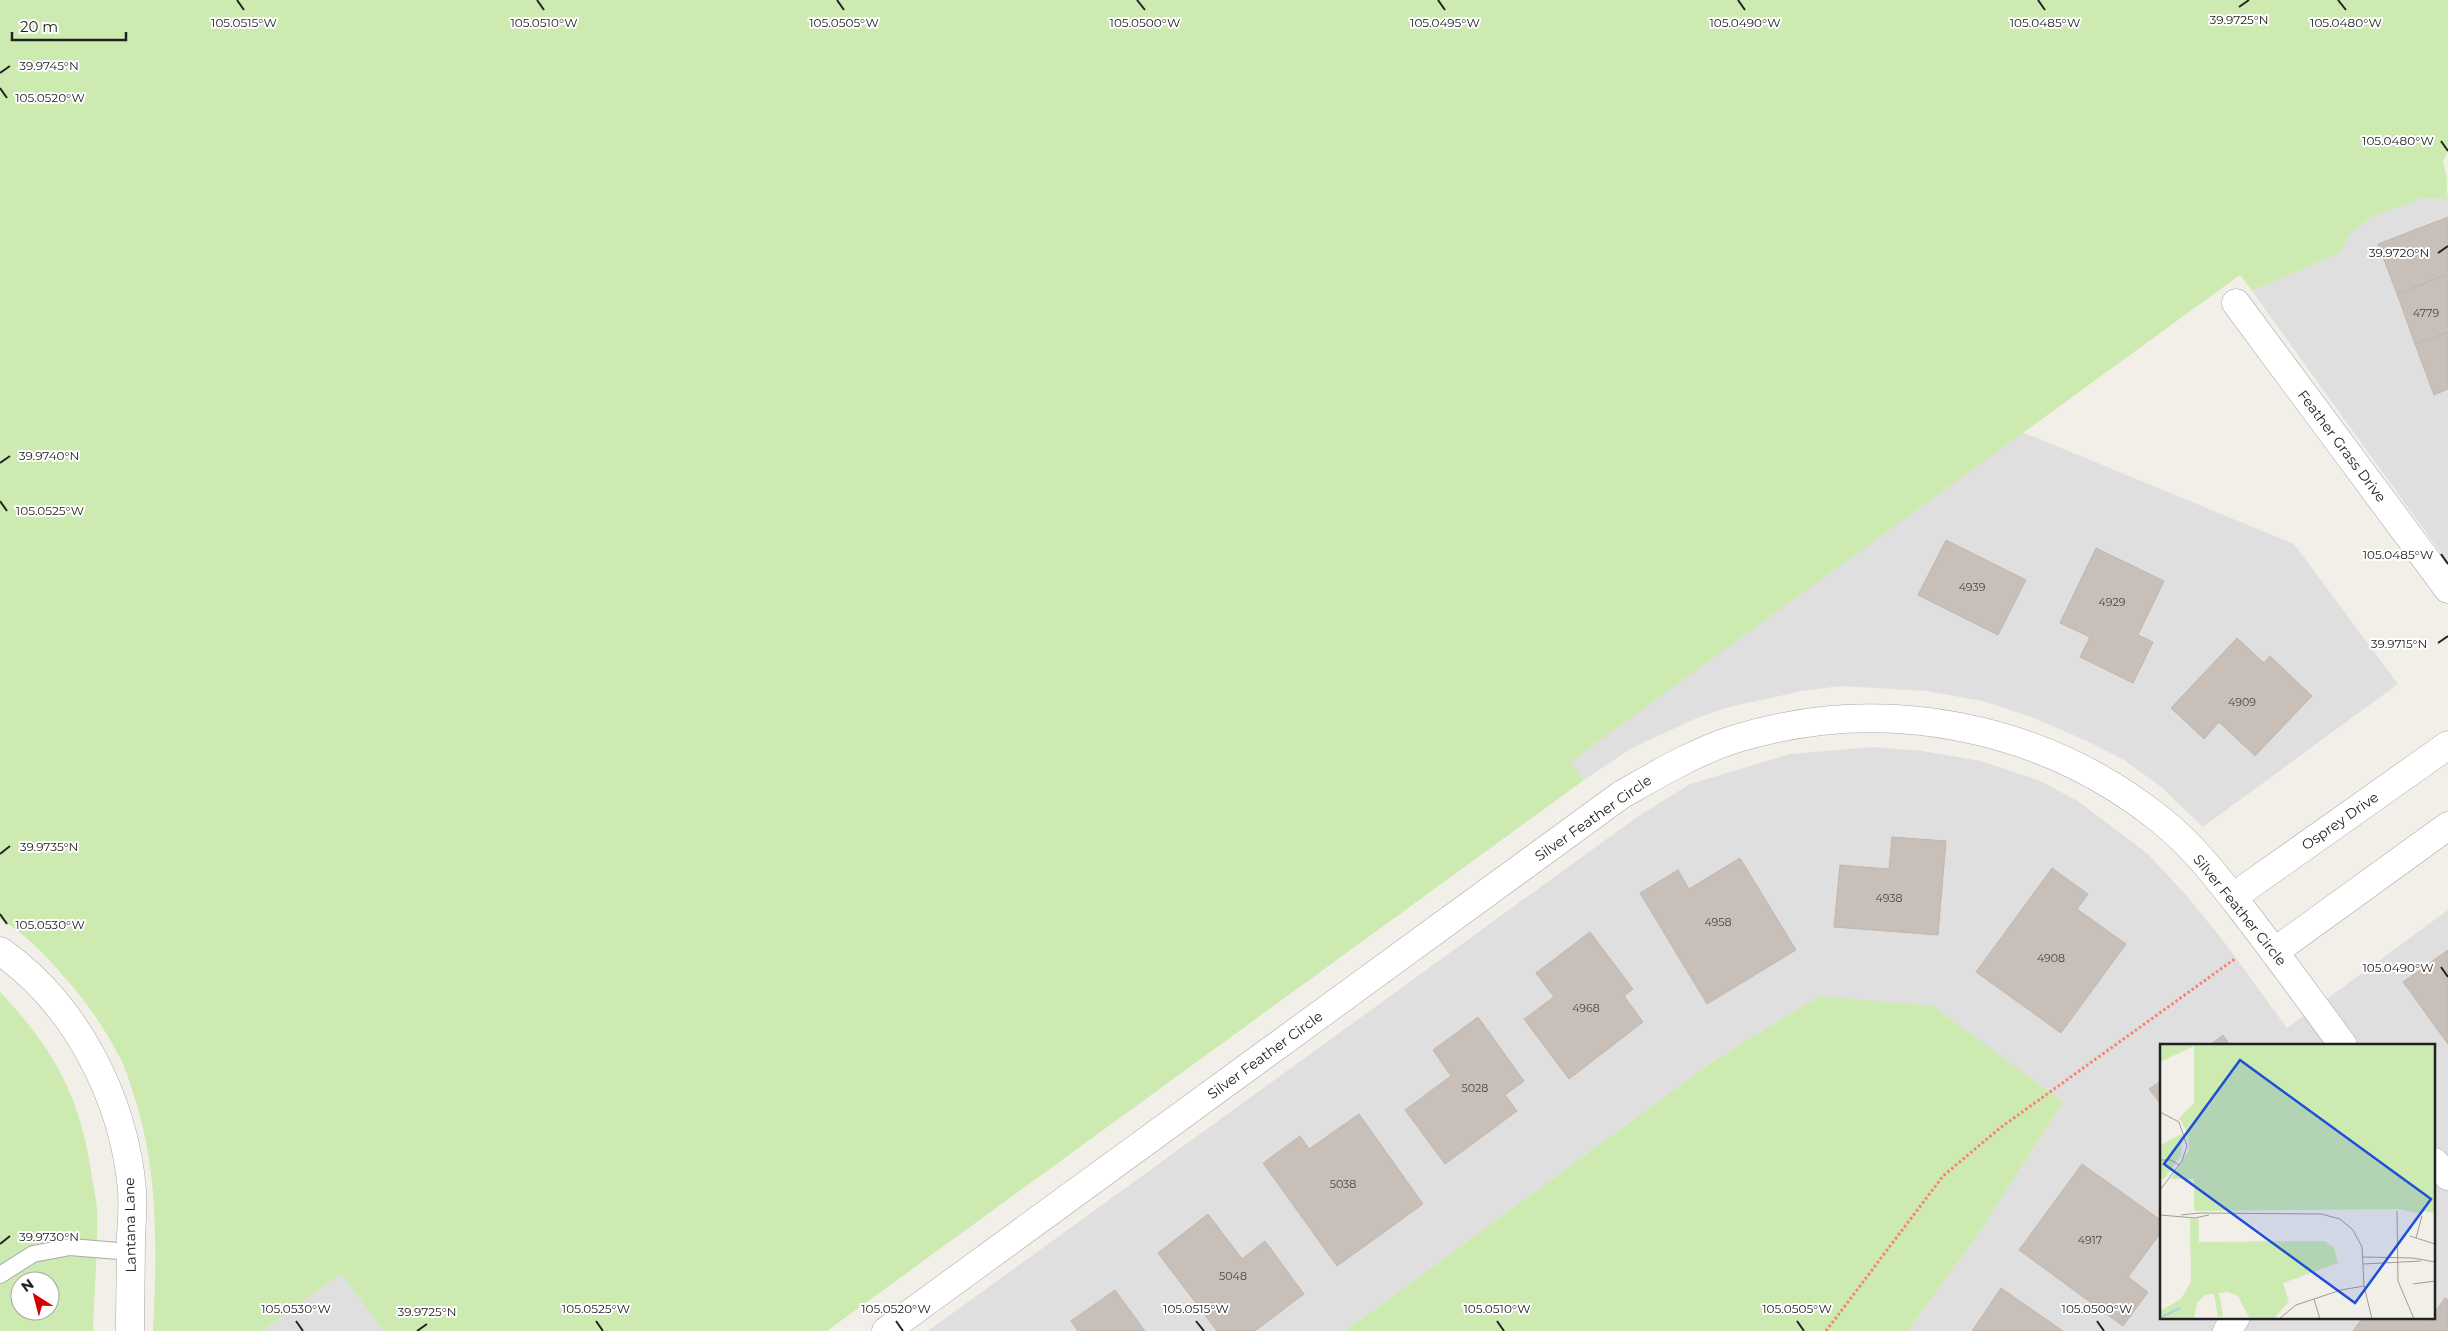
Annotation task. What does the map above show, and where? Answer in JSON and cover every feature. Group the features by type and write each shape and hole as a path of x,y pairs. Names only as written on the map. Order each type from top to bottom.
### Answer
{"street":[{"name":"Feather Grass Drive","path":"2236,303 2448,589"},
{"name":"Silver Feather Circle","path":"886,1331 1621,795 1676,763 1734,740 1802,723 1865,718 1920,720 1982,730 2049,752 2112,785 2163,822 2208,866 2342,1044"},
{"name":"Osprey Drive","path":"2233,897 2448,744"},
{"path":"2269,945 2448,826"},
{"name":"Lantana Lane","path":"0,951 15,962 51,998 82,1039 106,1085 122,1134 132,1191 130,1331"},
{"path":"2436,1164 2448,1176"},
{"path":"2227,1331 2235,1318"}],"lane":[{"path":"0,1274 33,1254 70,1247 131,1252"}],"path":[{"path":"1826,1331 1943,1176 2000,1128 2269,945"}],"shaded area":[{"path":"2448,192 2448,563 2252,291 2342,252 2348,236 2371,217 2423,198 2446,199"},
{"path":"2022,432 2294,544 2398,684 2203,827 2160,786 2124,760 2087,741 2034,718 1983,701 1926,691 1841,686 1802,691 1729,707 1697,718 1632,748 1584,780 1569,762"},
{"path":"1874,747 1922,751 1981,761 2038,780 2078,801 2148,854 2186,895 2225,943 2287,1028 2448,910 2448,1331 1908,1331 1981,1230 2063,1102 2034,1081 1819,996 1709,1064 1345,1331 928,1331 1640,815 1690,784 1790,754"},
{"path":"341,1274 383,1331 262,1331"}],"green space":[{"path":"0,0 2448,0 2448,151 2443,162 2447,180 2447,194 2446,199 2423,198 2371,217 2348,236 2342,252 2252,291 2240,275 1570,762 1584,780 827,1331 383,1331 341,1274 262,1331 153,1331 155,1238 151,1177 147,1146 126,1072 102,1027 75,989 36,946 0,919"},
{"path":"0,992 35,1032 61,1074 71,1095 86,1144 97,1209 93,1331 0,1331"},
{"path":"1819,996 1933,1006 2063,1102 1981,1230 1908,1331 1345,1331 1709,1064"}],"building":[{"path":"2448,217 2448,274 2397,294 2378,244"},
{"path":"2448,274 2448,332 2415,344 2397,294"},
{"path":"2448,332 2448,389 2434,395 2415,344"},
{"path":"1946,540 2026,580 1998,635 1918,595"},
{"path":"2096,548 2164,581 2138,635 2153,642 2133,683 2080,657 2090,637 2060,623"},
{"path":"2237,638 2264,663 2270,656 2312,696 2255,756 2219,722 2204,739 2171,708"},
{"path":"1892,837 1946,841 1938,935 1834,927 1840,865 1889,869"},
{"path":"1740,858 1796,950 1707,1004 1640,893 1678,870 1689,889"},
{"path":"2052,868 2088,894 2077,909 2126,944 2061,1033 1976,972"},
{"path":"1590,932 1633,989 1624,996 1643,1022 1569,1079 1524,1019 1554,997 1536,973"},
{"path":"2448,950 2448,1044 2403,982"},
{"path":"1478,1017 1524,1081 1505,1095 1517,1111 1445,1164 1405,1110 1451,1076 1433,1050"},
{"path":"2223,1035 2229,1044 2211,1044"},
{"path":"2160,1081 2160,1103 2149,1089"},
{"path":"1359,1114 1423,1204 1337,1266 1263,1163 1300,1136 1309,1149"},
{"path":"2082,1164 2160,1220 2160,1234 2128,1277 2148,1292 2123,1326 2019,1250"},
{"path":"1208,1214 1242,1259 1265,1241 1304,1294 1255,1331 1217,1331 1158,1253"},
{"path":"2001,1288 2063,1331 1972,1331"},
{"path":"1115,1290 1145,1331 1078,1331 1071,1321"},
{"path":"2445,1298 2448,1300 2448,1331 2353,1331 2362,1318 2425,1318 2429,1321 2436,1318 2436,1310"}]}
